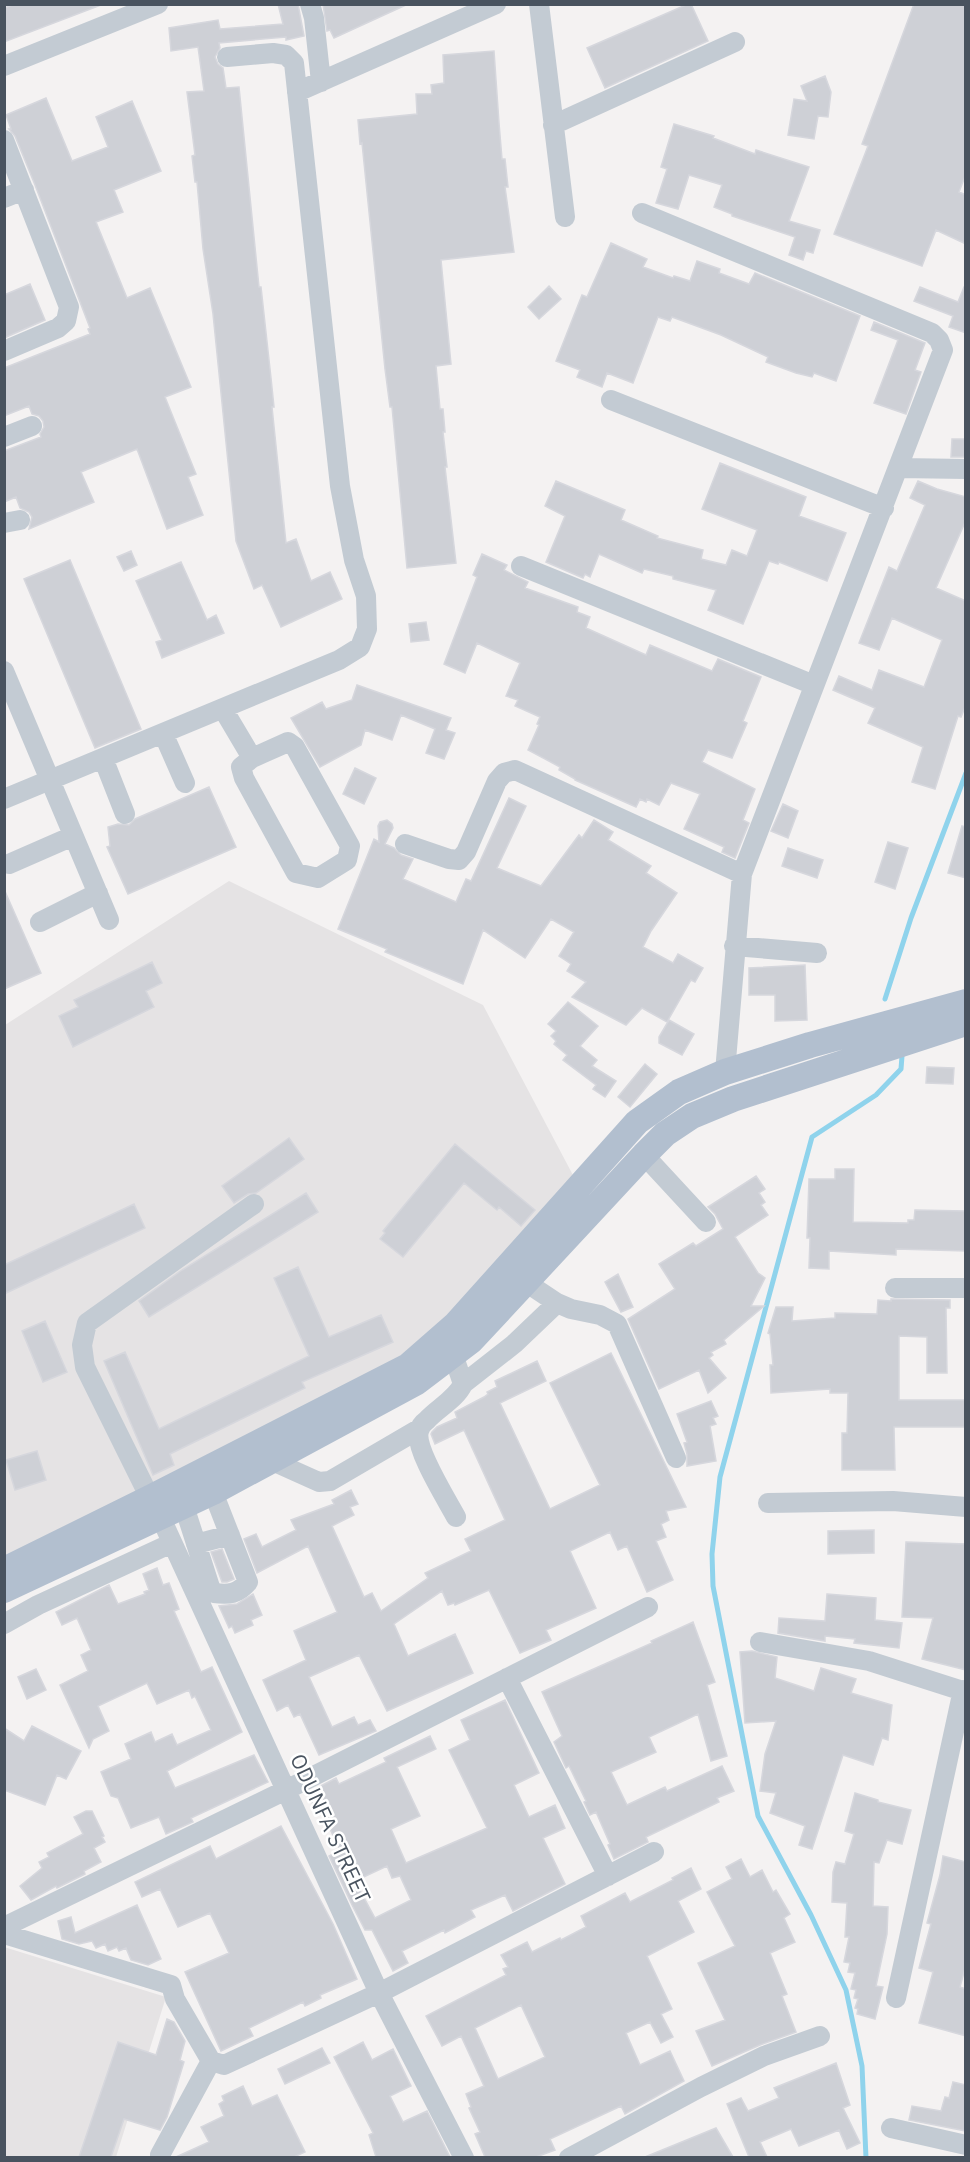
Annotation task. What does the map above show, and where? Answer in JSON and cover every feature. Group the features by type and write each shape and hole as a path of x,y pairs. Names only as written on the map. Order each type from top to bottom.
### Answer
{"main road":[{"path":"4,1590 408,1366 456,1324 637,1122 679,1092 724,1072 810,1045 966,1002"},
{"path":"4,1570 155,1507 184,1506 417,1382 471,1341 524,1281 644,1155 665,1134 692,1116 734,1099 966,1023"}],"street":[{"path":"4,66 158,4"},
{"path":"310,4 314,18 321,82"},
{"path":"297,93 496,4"},
{"path":"539,4 565,217"},
{"path":"554,125 735,42"},
{"path":"4,799 339,660 360,647 367,629 366,596 354,560 340,486 294,63 286,55 273,53 227,57"},
{"path":"4,140 69,307 66,321 58,328 4,351"},
{"path":"4,198 24,190"},
{"path":"642,213 932,333 939,340 943,350 742,874 724,1072"},
{"path":"611,400 884,508"},
{"path":"4,437 33,426"},
{"path":"899,468 966,469"},
{"path":"521,566 814,685"},
{"path":"4,671 109,920"},
{"path":"223,709 252,758"},
{"path":"163,733 186,783"},
{"path":"288,742 295,747 350,846 347,860 318,878 296,873 244,778 241,767 252,758 288,742"},
{"path":"103,758 125,814"},
{"path":"405,844 449,859 459,860 466,852 497,781 504,773 515,770 742,874"},
{"path":"9,864 73,836"},
{"path":"40,922 98,893"},
{"path":"734,946 817,953"},
{"path":"644,1155 706,1222"},
{"name":"ODUNFA STREET","path":"254,1204 87,1323 82,1345 85,1367 172,1543 379,1993 464,2157"},
{"path":"524,1281 556,1303 571,1310 600,1315 617,1324 676,1458"},
{"path":"895,1288 966,1288"},
{"path":"270,1460 319,1482 330,1481 419,1429 442,1405 459,1392 463,1384 514,1344 556,1303"},
{"path":"453,1354 463,1384"},
{"path":"419,1429 418,1440 422,1451 456,1517"},
{"path":"184,1506 210,1587 214,1593 229,1595 243,1587 248,1581 213,1492"},
{"path":"768,1503 893,1502 966,1507"},
{"path":"196,1544 230,1535"},
{"path":"4,1624 38,1605 172,1543"},
{"path":"4,1927 286,1790 648,1607"},
{"path":"760,1642 869,1661 964,1691 896,1998"},
{"path":"507,1678 608,1876"},
{"path":"4,1934 171,1985 176,1999 211,2061 224,2065 379,1993 654,1852"},
{"path":"569,2157 764,2056 820,2036"},
{"path":"160,2155 211,2061"},
{"path":"891,2128 966,2145"}],"shaded area":[{"path":"229,881 483,1005 584,1196 472,1331 5,1577 5,1025"},
{"path":"4,1947 166,1997 116,2157 5,2157"}],"building":[{"path":"15,4 101,5 4,42 4,8"},
{"path":"278,4 298,4 304,36 286,40 286,37 219,43 220,48 215,57 223,68 226,88 239,87 259,287 261,287 274,407 272,407 286,543 296,539 311,581 330,572 342,599 281,627 262,585 254,589 236,541 213,314 192,156 195,155 187,92 204,91 198,47 171,51 169,28 218,20 220,29 283,24"},
{"path":"323,4 408,4 334,38 330,30 327,31"},
{"path":"691,4 708,41 605,88 587,48"},
{"path":"914,4 966,4 966,174 959,192 966,195 966,244 936,230 922,266 834,234 868,146 862,144"},
{"path":"494,51 502,159 505,159 508,187 505,187 514,252 441,260 451,364 436,366 440,409 443,409 447,467 445,467 456,563 407,568 392,407 390,407 385,369 358,120 417,114 416,94 432,94 431,85 444,83 443,55"},
{"path":"825,76 831,92 828,117 818,116 814,139 788,135 794,99 807,101 801,86"},
{"path":"46,98 72,161 108,147 96,117 132,101 161,171 114,190 123,212 96,222 127,298 150,288 191,387 165,397 196,474 188,477 203,515 167,529 137,449 81,472 94,502 29,529 32,517 29,512 20,508 16,497 4,502 4,451 41,437 40,434 44,427 43,421 39,416 32,414 29,406 4,416 4,368 90,334 88,329 90,328 35,185 15,136 9,129 11,129 6,115"},
{"path":"674,124 714,136 713,138 755,154 756,150 809,167 789,221 820,230 813,253 806,251 803,260 789,255 795,237 732,216 714,207 722,185 689,175 678,209 656,203 667,169 661,167"},
{"path":"611,243 647,259 643,267 673,278 674,276 690,281 697,261 720,269 719,273 749,284 755,273 860,316 836,381 814,373 812,377 796,373 766,362 768,357 721,335 672,317 670,321 658,317 633,383 607,373 602,387 577,377 580,370 556,361 582,295 587,297"},
{"path":"30,284 45,320 4,338 4,295"},
{"path":"549,286 561,299 539,319 528,307"},
{"path":"920,287 958,302 966,287 966,333 949,327 953,316 914,301"},
{"path":"874,322 925,343 915,370 921,372 906,414 874,403 898,340 871,330"},
{"path":"952,439 966,439 966,457 951,457"},
{"path":"720,463 806,497 799,516 846,533 827,581 779,562 778,564 769,561 743,624 708,610 716,590 673,579 673,576 644,569 642,573 599,554 590,577 585,574 583,578 546,562 565,516 545,506 556,481 625,510 621,520 658,536 657,538 703,550 701,559 726,565 732,550 747,556 757,530 702,509"},
{"path":"918,481 966,497 966,520 936,588 966,601 966,705 961,717 958,716 935,789 912,782 923,747 868,723 875,708 833,690 839,676 872,690 879,670 924,687 942,640 892,618 879,650 859,643 889,567 897,571 925,505 910,498"},
{"path":"131,551 137,565 124,571 117,557"},
{"path":"482,554 507,565 504,570 528,582 525,588 578,607 577,612 590,617 586,628 646,655 650,645 712,671 718,659 761,677 743,721 747,723 732,758 708,750 702,762 755,789 743,820 749,823 735,858 722,852 724,847 684,829 700,794 671,783 659,805 647,799 646,802 640,799 636,807 575,780 559,770 560,767 528,750 540,717 515,706 518,700 506,696 520,663 477,643 465,673 444,664 477,577 473,575"},
{"path":"70,560 141,729 95,748 24,579"},
{"path":"181,562 207,620 216,615 224,633 162,658 156,642 162,640 136,581"},
{"path":"426,622 429,640 411,642 409,624"},
{"path":"357,685 451,718 446,730 455,733 444,759 426,753 435,729 401,715 392,740 365,730 361,745 320,767 291,718 322,702 326,709 352,700"},
{"path":"355,768 376,778 364,804 343,794"},
{"path":"209,787 236,847 128,894 107,847 110,846 108,827 118,824 129,825 135,819"},
{"path":"509,798 526,806 497,868 541,886 579,835 582,838 594,820 613,832 608,840 651,866 646,873 677,893 643,947 673,963 678,954 703,968 695,982 691,980 667,1022 642,1008 626,1025 572,997 586,982 567,971 571,964 559,956 574,932 551,919 525,958 483,930 463,984 385,952 387,949 338,929 374,839 379,842 380,822 387,820 393,828 385,844 394,848 401,855 413,859 403,879 456,902 466,879 471,881"},
{"path":"783,804 798,811 788,838 771,831"},
{"path":"962,826 966,827 966,878 948,873"},
{"path":"888,842 908,848 895,889 875,882"},
{"path":"788,848 823,860 817,878 782,866"},
{"path":"4,889 41,973 4,989"},
{"path":"152,962 162,983 146,991 154,1007 73,1047 59,1016 78,1007 74,1000"},
{"path":"805,965 807,1020 775,1021 775,995 749,995 749,968"},
{"path":"568,1002 598,1026 580,1046 597,1060 592,1066 616,1081 605,1097 593,1089 596,1085 563,1060 567,1055 554,1044 556,1041 551,1036 556,1031 548,1024"},
{"path":"669,1020 694,1034 682,1055 659,1043 659,1037"},
{"path":"645,1064 657,1074 630,1107 618,1097"},
{"path":"927,1067 954,1068 953,1084 926,1083"},
{"path":"289,1138 304,1159 256,1193 248,1194 234,1203 222,1186"},
{"path":"455,1144 535,1210 521,1226 499,1207 497,1210 464,1183 403,1257 380,1239 385,1233 383,1231"},
{"path":"835,1169 854,1169 853,1222 908,1223 908,1220 914,1220 915,1210 966,1211 966,1251 896,1249 896,1255 829,1251 829,1269 809,1268 810,1238 807,1238 809,1179 835,1179"},
{"path":"756,1176 765,1189 759,1193 765,1202 761,1205 768,1215 735,1237 758,1273 765,1278 751,1306 764,1306 724,1340 726,1344 711,1352 713,1355 709,1358 726,1378 708,1393 699,1370 659,1389 628,1319 675,1289 659,1264 693,1243 696,1246 723,1229 715,1214 708,1207"},
{"path":"306,1193 318,1212 149,1317 139,1301 182,1270"},
{"path":"134,1204 145,1228 4,1294 4,1265"},
{"path":"298,1267 329,1337 381,1315 393,1342 302,1382 305,1388 170,1454 174,1465 153,1475 104,1361 125,1352 159,1429 309,1356 274,1278"},
{"path":"618,1274 633,1307 621,1312 605,1282"},
{"path":"891,1299 950,1300 950,1308 946,1308 947,1373 927,1373 927,1337 899,1336 899,1400 966,1400 966,1427 894,1427 895,1470 842,1470 842,1433 847,1433 848,1393 830,1393 830,1389 771,1393 770,1365 773,1365 770,1334 768,1333 776,1307 793,1307 792,1321 835,1318 835,1313 877,1314 878,1300 891,1301"},
{"path":"45,1321 67,1372 43,1382 22,1331"},
{"path":"611,1353 686,1507 666,1511 669,1520 661,1524 666,1537 656,1541 673,1580 647,1592 627,1546 618,1550 610,1532 570,1551 596,1608 546,1630 551,1640 520,1653 489,1590 455,1605 454,1603 448,1605 442,1591 394,1624 408,1656 455,1634 473,1673 387,1711 359,1655 309,1677 332,1727 354,1717 358,1725 370,1720 376,1731 319,1755 300,1714 294,1717 288,1705 277,1711 263,1680 306,1660 294,1631 337,1612 308,1546 257,1573 244,1539 256,1534 262,1547 296,1530 291,1520 334,1504 332,1500 351,1490 358,1504 350,1507 354,1515 332,1526 364,1597 372,1593 381,1611 428,1578 425,1573 471,1551 465,1539 505,1520 464,1430 435,1444 432,1432 437,1427 457,1418 455,1412 484,1397 488,1394 487,1392 497,1387 495,1381 537,1361 546,1381 500,1403 550,1509 600,1485 550,1383"},
{"path":"711,1401 718,1416 713,1418 716,1424 710,1426 716,1461 687,1466 684,1443 687,1442 677,1414"},
{"path":"37,1451 46,1480 15,1490 6,1460"},
{"path":"874,1530 874,1553 828,1554 828,1531"},
{"path":"906,1542 966,1544 966,1670 922,1659 933,1618 902,1617"},
{"path":"222,1549 234,1579 227,1582 222,1582 211,1552"},
{"path":"157,1568 163,1585 169,1583 179,1609 174,1611 201,1672 212,1667 242,1732 167,1771 175,1788 254,1755 268,1782 191,1818 193,1822 166,1834 159,1817 131,1828 118,1798 111,1796 101,1772 131,1759 125,1744 151,1732 155,1742 172,1734 177,1745 211,1730 195,1696 192,1698 189,1690 157,1704 147,1683 98,1706 109,1731 93,1739 89,1748 60,1685 88,1671 81,1655 91,1650 77,1618 62,1625 56,1612 109,1585 118,1604 145,1594 144,1592 149,1590 143,1574"},
{"path":"253,1594 262,1615 251,1620 253,1625 235,1633 232,1626 229,1628 219,1606 237,1604"},
{"path":"827,1594 876,1598 875,1620 902,1623 899,1648 854,1643 855,1639 825,1636 825,1641 778,1633 779,1618 825,1621"},
{"path":"693,1622 715,1682 707,1685 727,1756 711,1761 698,1714 649,1737 656,1752 611,1772 627,1805 665,1787 667,1791 722,1766 734,1791 717,1798 719,1802 646,1837 648,1842 614,1859 596,1812 590,1815 584,1802 586,1801 569,1766 566,1768 554,1742 562,1736 542,1692 652,1643 651,1641"},
{"path":"752,1651 777,1657 775,1678 814,1691 821,1668 856,1679 851,1693 892,1705 888,1740 882,1738 873,1765 843,1755 812,1849 799,1845 805,1826 770,1813 776,1793 760,1791 765,1754 776,1721 745,1723 740,1652"},
{"path":"36,1669 46,1690 27,1699 18,1677"},
{"path":"505,1700 539,1773 514,1785 529,1817 555,1805 565,1828 543,1838 565,1884 513,1911 505,1895 471,1910 475,1917 445,1933 444,1930 402,1951 408,1963 393,1971 372,1930 365,1930 352,1905 329,1856 340,1850 317,1802 313,1804 307,1793 336,1778 339,1784 386,1762 384,1758 430,1736 436,1749 397,1767 420,1816 391,1829 406,1863 487,1828 449,1750 470,1740 461,1720","holes":["387,1866 392,1878 400,1876 411,1900 375,1918 355,1881"]},
{"path":"32,1726 81,1751 66,1779 57,1775 45,1805 4,1790 4,1728 24,1741"},
{"path":"855,1793 878,1800 878,1802 911,1810 902,1844 887,1840 879,1863 874,1862 873,1906 888,1907 887,1934 876,1986 883,1987 875,2019 857,2014 858,2009 855,2008 858,1999 854,1998 856,1990 851,1989 855,1973 848,1972 850,1963 844,1962 849,1937 845,1937 847,1903 832,1902 833,1872 836,1862 845,1864 854,1834 845,1831"},
{"path":"86,1811 92,1811 104,1836 102,1837 105,1842 94,1848 101,1862 84,1871 85,1874 31,1900 20,1886 42,1868 39,1862 49,1857 47,1853 83,1834 74,1817"},
{"path":"281,1826 333,1924 357,1979 320,1995 321,1998 305,2006 303,2002 249,2028 253,2036 221,2051 185,1972 229,1953 210,1913 178,1927 160,1889 142,1897 135,1882 210,1846 216,1859"},
{"path":"943,1856 966,1862 966,1965 960,1987 966,1989 966,2036 919,2023 933,1972 919,1968 931,1924 927,1923"},
{"path":"741,1859 750,1877 762,1870 773,1892 776,1890 790,1914 784,1918 795,1942 770,1953 787,1994 782,1996 796,2032 712,2066 696,2031 725,2020 698,1963 735,1946 707,1892 732,1879 726,1867"},
{"path":"691,1868 701,1889 678,1901 694,1932 647,1956 672,2009 661,2014 673,2037 661,2043 650,2022 626,2033 640,2065 670,2051 684,2081 625,2114 621,2106 550,2139 555,2150 536,2157 485,2157 475,2134 480,2132 469,2108 471,2107 466,2094 484,2086 461,2036 442,2046 426,2016 506,1975 503,1969 508,1967 501,1955 527,1942 532,1952 560,1938 561,1940 586,1927 581,1916 625,1893 630,1902 673,1880 672,1878","holes":["521,2005 545,2057 498,2079 475,2028"]},
{"path":"137,1905 161,1959 148,1965 131,1960 126,1948 119,1951 117,1947 108,1951 105,1944 96,1948 92,1941 79,1944 62,1939 58,1921 71,1917 75,1933"},
{"path":"167,2019 174,2022 185,2041 180,2060 184,2062 167,2117 160,2130 124,2119 111,2157 79,2157 118,2042 156,2055"},
{"path":"363,2042 372,2060 393,2049 411,2086 390,2096 403,2122 427,2111 450,2157 376,2157 369,2135 373,2133 334,2057"},
{"path":"322,2048 330,2063 285,2084 278,2069"},
{"path":"836,2063 850,2105 843,2108 860,2143 847,2149 839,2130 799,2146 791,2129 760,2142 767,2157 749,2157 727,2104 741,2098 748,2111 779,2098 774,2088"},
{"path":"953,2082 966,2085 966,2131 909,2120 912,2106 941,2111 945,2097 949,2098"},
{"path":"243,2086 252,2106 277,2095 305,2152 294,2157 176,2157 209,2142 201,2127 224,2116 219,2104 224,2101 222,2096"},
{"path":"716,2128 733,2157 645,2157"}],"waterway":[{"path":"885,999 911,918 966,773"},
{"path":"866,2158 862,2066 846,1990 811,1915 758,1816 713,1586 712,1554 720,1477 812,1137 876,1095 901,1069 902,1056"}]}
